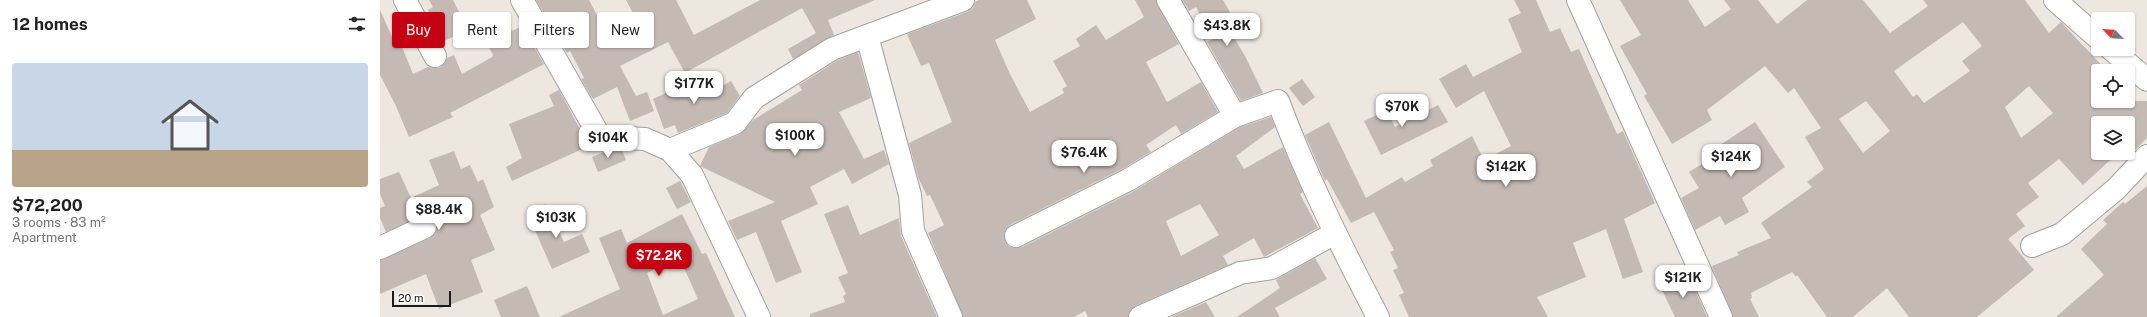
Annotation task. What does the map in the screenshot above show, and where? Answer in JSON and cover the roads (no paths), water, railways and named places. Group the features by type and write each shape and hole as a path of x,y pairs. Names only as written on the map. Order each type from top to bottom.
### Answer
{"street":[{"path":"405,0 435,56"},
{"path":"522,0 600,137 645,138 670,150 692,176 759,317"},
{"path":"670,150 735,123 754,98 832,49 963,0"},
{"path":"1168,0 1235,116"},
{"path":"1578,0 1721,317"},
{"path":"2055,0 2091,32"},
{"path":"867,36 910,195 913,231 951,317"},
{"path":"2119,56 2147,80"},
{"path":"1016,236 1128,180 1235,116 1278,101 1295,147 1335,233 1378,317"},
{"path":"2032,246 2062,234 2116,188 2147,156"},
{"path":"380,248 425,227"},
{"path":"1140,317 1240,273 1272,268 1335,233"}]}
